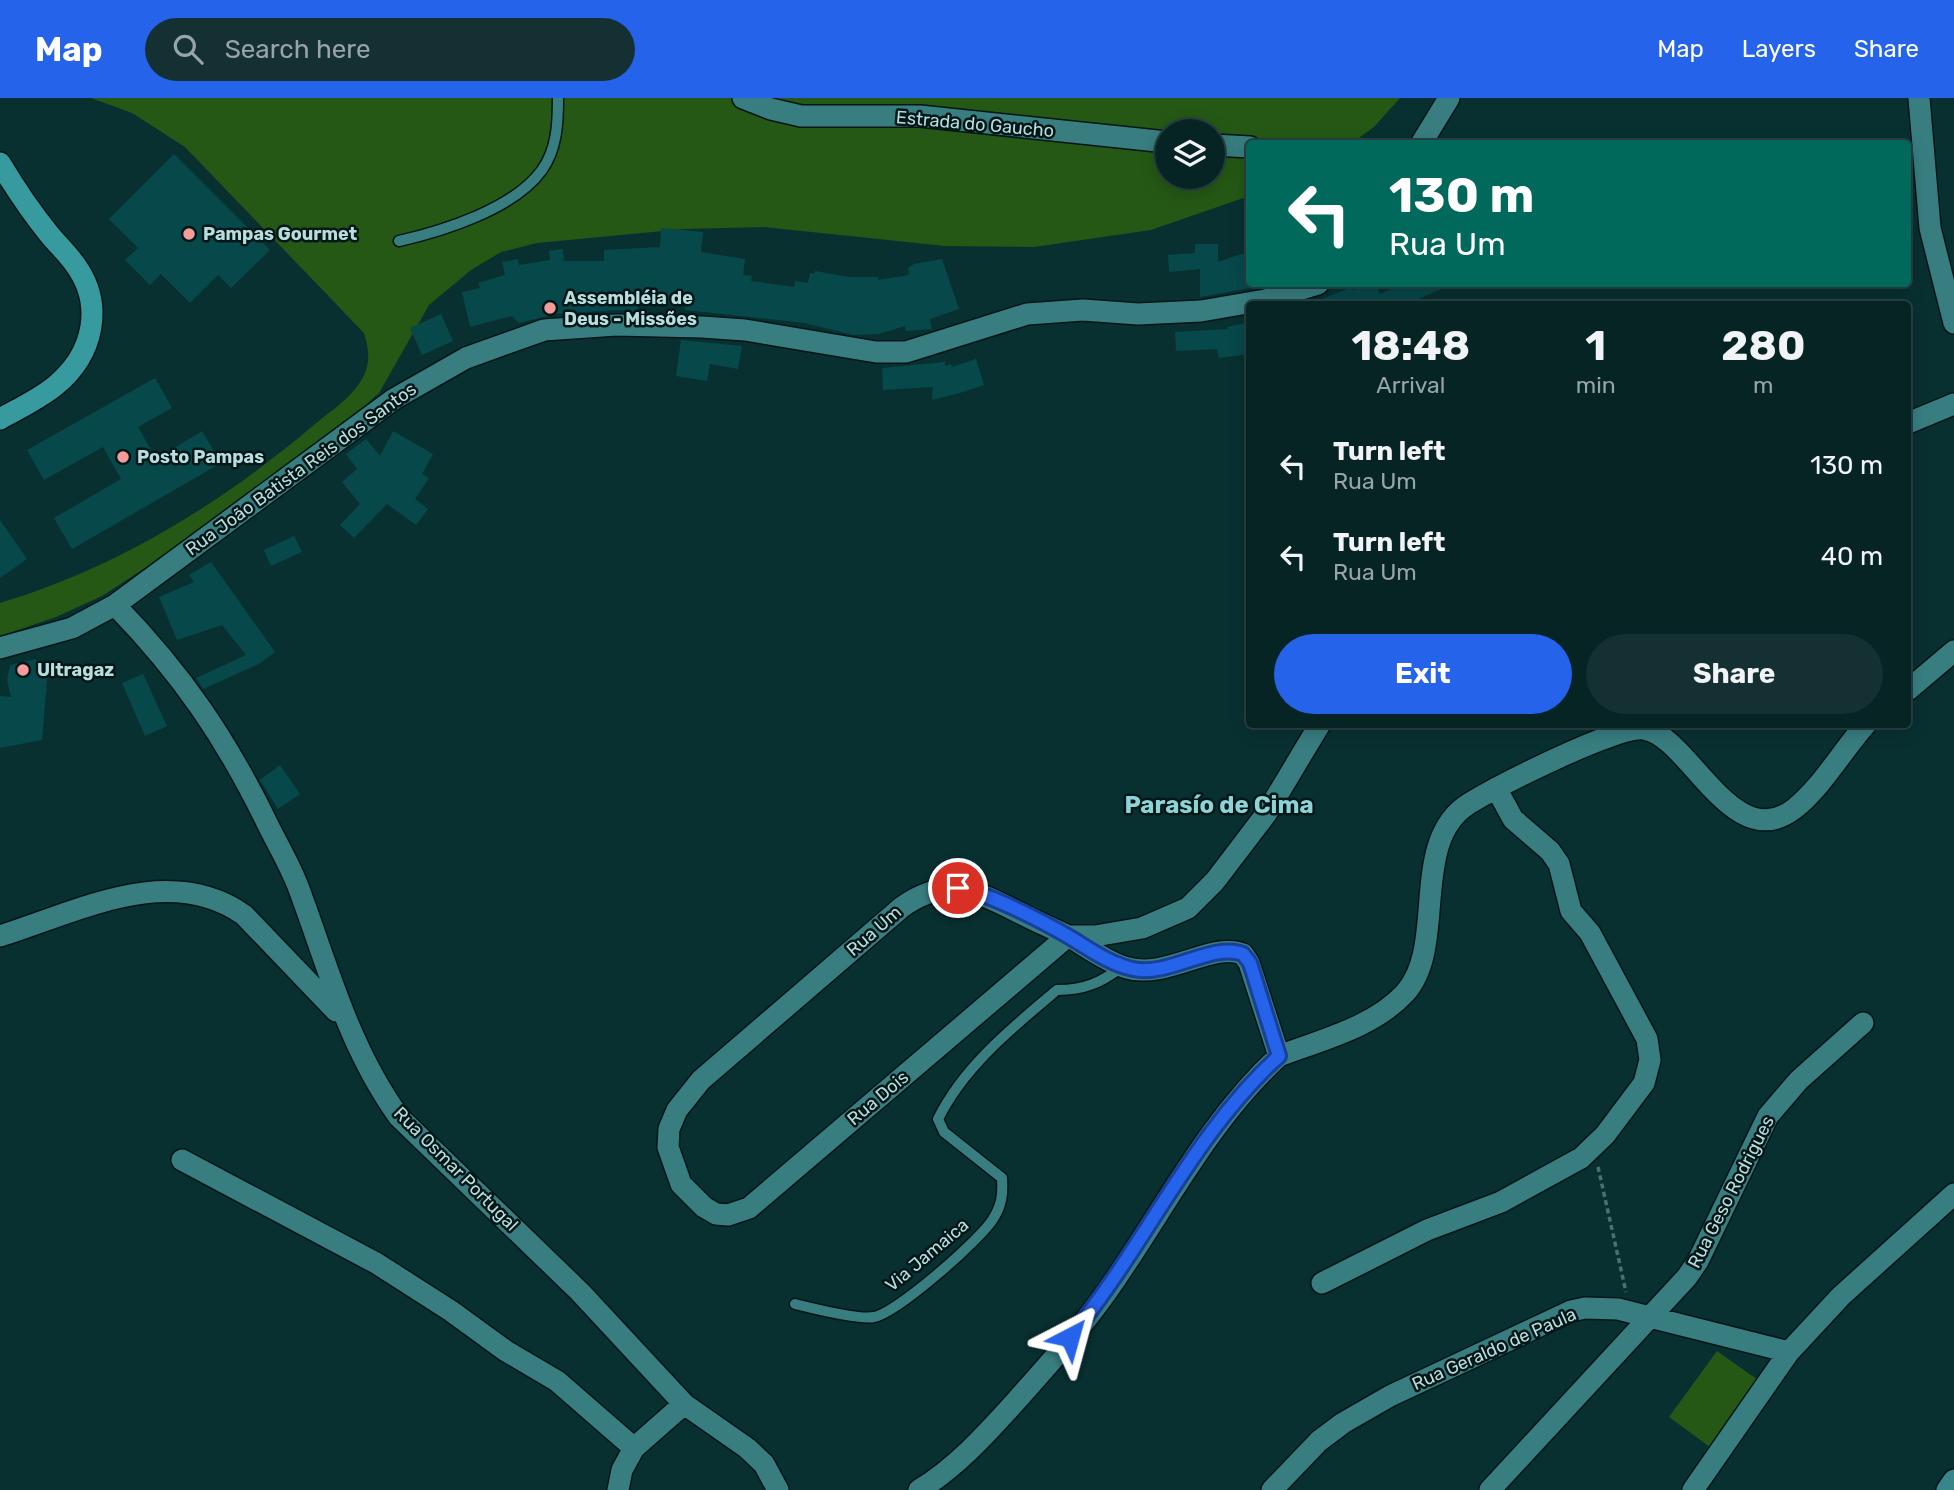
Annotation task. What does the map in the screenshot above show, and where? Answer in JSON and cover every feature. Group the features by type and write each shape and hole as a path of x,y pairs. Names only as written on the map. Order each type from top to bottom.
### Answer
{"highway":[{"path":"0,163 22,199 74,263 89,288 93,310 85,350 74,369 54,387 0,419"}],"street":[{"name":"Estrada do Gaucho","path":"743,98 771,110 801,116 920,116 1155,141"},
{"path":"1423,140 1449,98"},
{"path":"1919,98 1930,228 1941,284 1954,323"},
{"path":"1225,146 1246,147"},
{"name":"Rua João Batista Reis dos Santos","path":"1259,301 1308,287"},
{"name":"Rua João Batista Reis dos Santos","path":"0,648 72,628 115,606 394,399 466,358 544,330 616,325 702,327 745,330 876,352 906,352 1027,314 1083,310 1138,314 1201,311 1246,303"},
{"path":"1911,422 1954,404"},
{"name":"Rua Osmar Portugal","path":"115,606 191,690 249,786 295,878 347,1023 382,1092 399,1117 580,1292 684,1404 747,1448 764,1464 778,1490"},
{"path":"1911,687 1954,651"},
{"path":"1068,936 1095,936 1142,928 1188,908 1215,881 1266,814 1318,728"},
{"path":"919,1490 953,1466 977,1442 1074,1333 1105,1294 1231,1108 1279,1056 1374,1017 1408,990 1424,952 1433,873 1448,827 1466,805 1496,788 1625,731 1644,728"},
{"path":"1652,728 1669,741 1721,798 1751,815 1772,818 1796,807 1863,728"},
{"path":"1322,1283 1427,1230 1532,1187 1571,1166 1594,1147 1644,1083 1650,1060 1649,1046 1590,933 1571,911 1559,864 1549,851 1513,819 1496,788"},
{"name":"Rua Um","path":"681,1184 672,1165 668,1139 672,1120 691,1091 738,1046 914,898 943,889 972,890 1068,936 1122,966 1152,970 1228,951 1243,954 1250,963 1279,1056"},
{"path":"0,936 145,892 198,892 230,905 244,915 347,1023"},
{"name":"Rua Dois","path":"681,1184 704,1207 716,1214 728,1215 749,1208 1068,936"},
{"name":"Rua Geso Rodrigues","path":"1490,1490 1544,1428 1651,1318 1698,1261 1768,1116 1799,1080 1863,1023"},
{"path":"181,1160 376,1263 506,1351 557,1381 634,1448"},
{"path":"1693,1490 1789,1352 1842,1296 1954,1194"},
{"name":"Rua Geraldo de Paula","path":"1272,1490 1319,1441 1343,1423 1390,1396 1572,1311 1601,1308 1630,1311 1789,1352"},
{"path":"618,1490 622,1470 634,1448 684,1404"},
{"path":"1947,1490 1954,1480"}],"lane":[{"path":"399,240 422,236 484,212 524,187 542,170 554,145 558,98"},
{"name":"Via Jamaica","path":"795,1304 816,1310 875,1317 907,1298 979,1238 993,1219 1004,1196 1002,1178 944,1132 938,1119 948,1098 979,1060 1057,990 1075,990 1101,983 1122,966"}],"path":[{"path":"1594,1147 1630,1311"}],"green space":[{"path":"91,98 1400,98 1374,127 1356,140 1246,140 1246,197 1151,230 1034,247 945,246 764,227 684,229 537,243 501,252 471,270 429,305 379,393 340,428 185,542 102,596 56,617 0,636 0,603 83,572 163,532 238,484 337,406 357,387 367,367 368,351 364,333 185,147 132,113"},
{"path":"1717,1351 1758,1380 1710,1447 1669,1417"}],"building":[{"name":"Pampas Gourmet","path":"174,154 270,250 231,288 218,275 190,303 161,274 150,285 125,260 138,248 109,219"},
{"path":"661,228 703,232 701,252 745,259 743,275 752,276 751,281 794,287 795,281 808,283 810,273 814,274 815,271 849,277 878,277 878,280 909,275 908,268 914,264 942,259 959,309 930,319 932,329 906,331 905,326 879,334 853,335 805,323 685,310 685,304 638,302 638,312 618,310 556,314 519,323 512,316 470,327 462,292 480,288 478,283 505,275 502,262 518,259 519,265 550,260 549,251 563,249 564,261 604,261 604,250 660,247"},
{"path":"1195,244 1218,244 1218,262 1246,252 1246,287 1250,288 1200,297 1200,269 1169,272 1168,255 1195,253"},
{"path":"1352,287 1353,290 1377,287 1380,294 1396,287 1446,287 1414,301 1317,301"},
{"path":"441,314 453,341 422,355 410,328"},
{"path":"1246,323 1246,355 1219,358 1217,349 1176,351 1175,332 1228,329 1227,327"},
{"path":"681,340 742,346 738,369 710,364 707,381 676,376"},
{"path":"976,359 984,385 963,392 932,400 933,387 883,390 882,368 945,362 945,366 951,364 952,367"},
{"path":"155,378 172,408 138,427 156,459 202,431 221,463 72,549 54,518 121,479 103,447 44,480 27,450"},
{"path":"393,431 433,454 422,474 429,478 415,499 428,509 416,525 387,504 354,538 340,525 360,504 342,482 357,469 346,454 366,439 380,456"},
{"path":"0,520 27,559 0,578"},
{"path":"294,536 302,552 271,566 264,550"},
{"path":"211,562 275,652 259,664 203,689 196,678 246,655 222,625 177,640 159,597 194,582 189,575"},
{"path":"36,659 37,669 48,667 42,740 0,748 0,696 11,697 7,680 10,665"},
{"path":"143,674 167,726 145,736 122,683"},
{"path":"280,765 300,794 278,809 260,780"}],"place":[{"name":"Pampas Gourmet","path":"189,234"},
{"name":"Assembléia de Deus - Missões","path":"550,308"},
{"name":"Posto Pampas","path":"123,457"},
{"name":"Ultragaz","path":"23,670"}],"district":[{"name":"Parasío de Cima","path":"1219,805"}],"route":[{"path":"958,888 988,896 1068,936 1098,956 1132,969 1142,971 1167,968 1228,951 1243,954 1250,963 1279,1056 1231,1108 1105,1294 1070,1337"}]}
